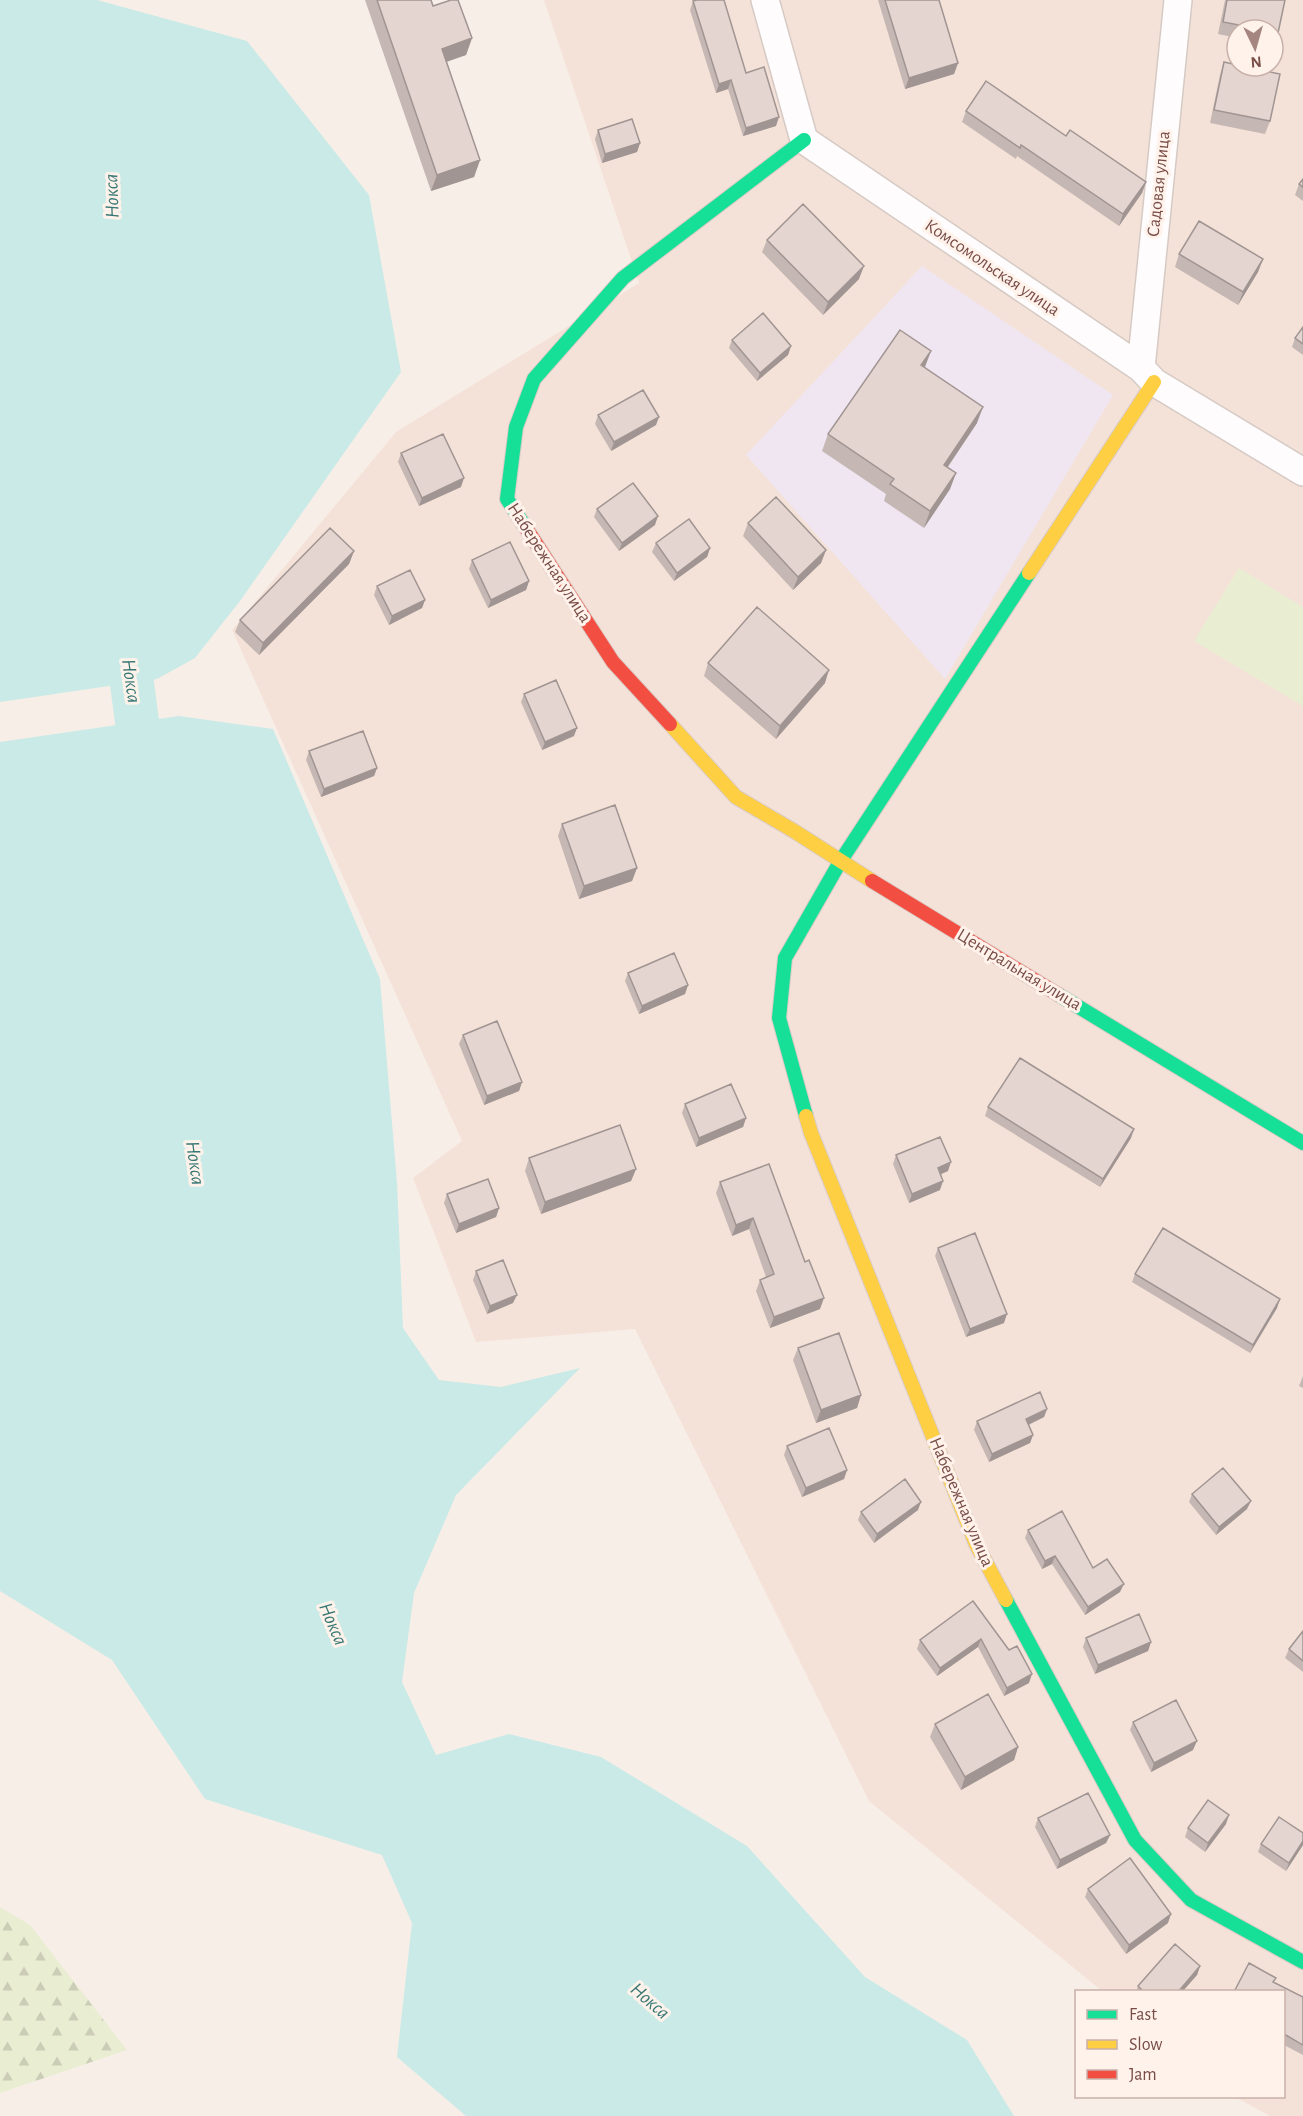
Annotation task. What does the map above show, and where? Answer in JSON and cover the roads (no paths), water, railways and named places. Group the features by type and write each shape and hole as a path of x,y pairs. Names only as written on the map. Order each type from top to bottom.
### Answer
{"street":[{"path":"765,0 804,140"},
{"name":"Садовая улица","path":"1148,375 1178,0"},
{"name":"Набережная улица","path":"736,796 613,662 507,499 516,427 534,378 623,278 804,140"},
{"name":"Комсомольская улица","path":"804,140 1148,375 1303,472"},
{"path":"840,862 1148,375"},
{"name":"Центральная улица","path":"736,796 840,862 1303,1143"},
{"name":"Набережная улица","path":"840,862 785,958 779,1017 812,1133 975,1544 1135,1840 1191,1900 1303,1962"}],"water":[{"path":"0,0 97,0 247,41 369,195 401,372 240,601 195,658 157,679 0,702"},
{"path":"179,716 273,729 380,979 397,1182 403,1328 439,1380 501,1387 580,1368 456,1495 414,1593 402,1682 436,1755 509,1734 601,1757 747,1846 865,1977 967,2040 1014,2116 466,2116 397,2057 412,1923 382,1855 205,1799 112,1660 0,1591 0,742"}],"waterway":[{"name":"Нокса","path":"124,623 145,782"}]}
